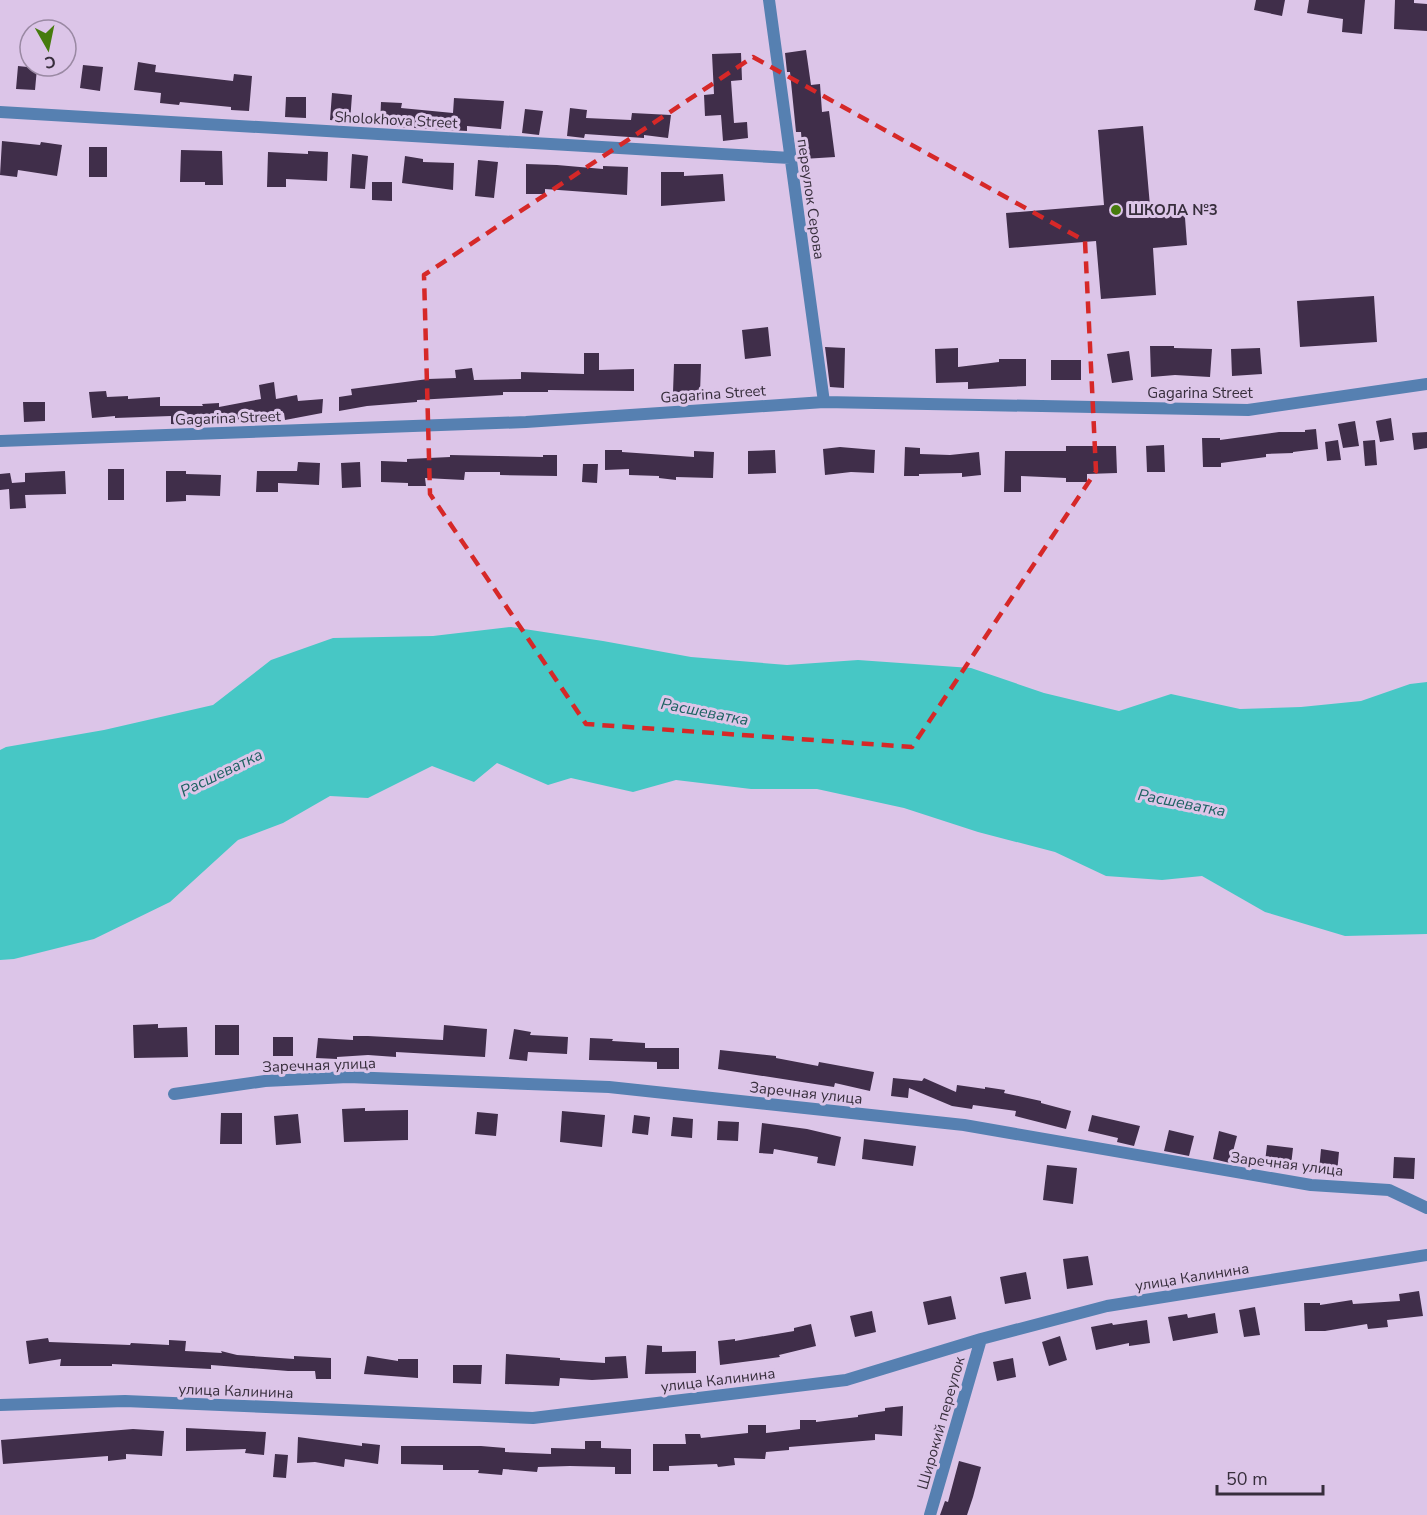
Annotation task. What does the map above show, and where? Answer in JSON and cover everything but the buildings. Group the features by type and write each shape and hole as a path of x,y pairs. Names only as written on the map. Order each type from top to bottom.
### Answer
{"street":[{"name":"переулок Серова","path":"769,0 824,402"},
{"name":"Sholokhova Street","path":"0,112 790,158"},
{"name":"Gagarina Street","path":"0,441 526,422 824,402 1248,410 1427,384"},
{"name":"Заречная улица","path":"174,1094 265,1081 348,1077 609,1087 964,1125 1311,1185 1389,1190 1427,1208"},
{"name":"улица Калинина","path":"0,1405 125,1401 533,1418 846,1380 981,1339 1107,1306 1427,1255"},
{"name":"Широкий переулок","path":"930,1515 981,1339"}],"highlighted area":[{"path":"753,57 1085,241 1096,471 912,747 586,724 430,494 424,275"}],"water":[{"name":"Расшеватка","path":"511,627 691,657 787,665 858,660 971,668 1044,693 1119,711 1171,694 1240,709 1301,707 1361,701 1410,684 1427,682 1427,934 1345,936 1265,912 1202,876 1162,880 1106,876 1055,852 978,832 904,808 817,789 751,789 676,780 633,792 571,778 548,785 497,763 474,782 432,766 368,798 330,796 283,823 238,840 170,902 94,939 14,959 0,960 0,750 6,747 104,730 213,705 271,660 333,638 433,636"}],"place":[{"name":"ШКОЛА №3","path":"1116,210"}]}
